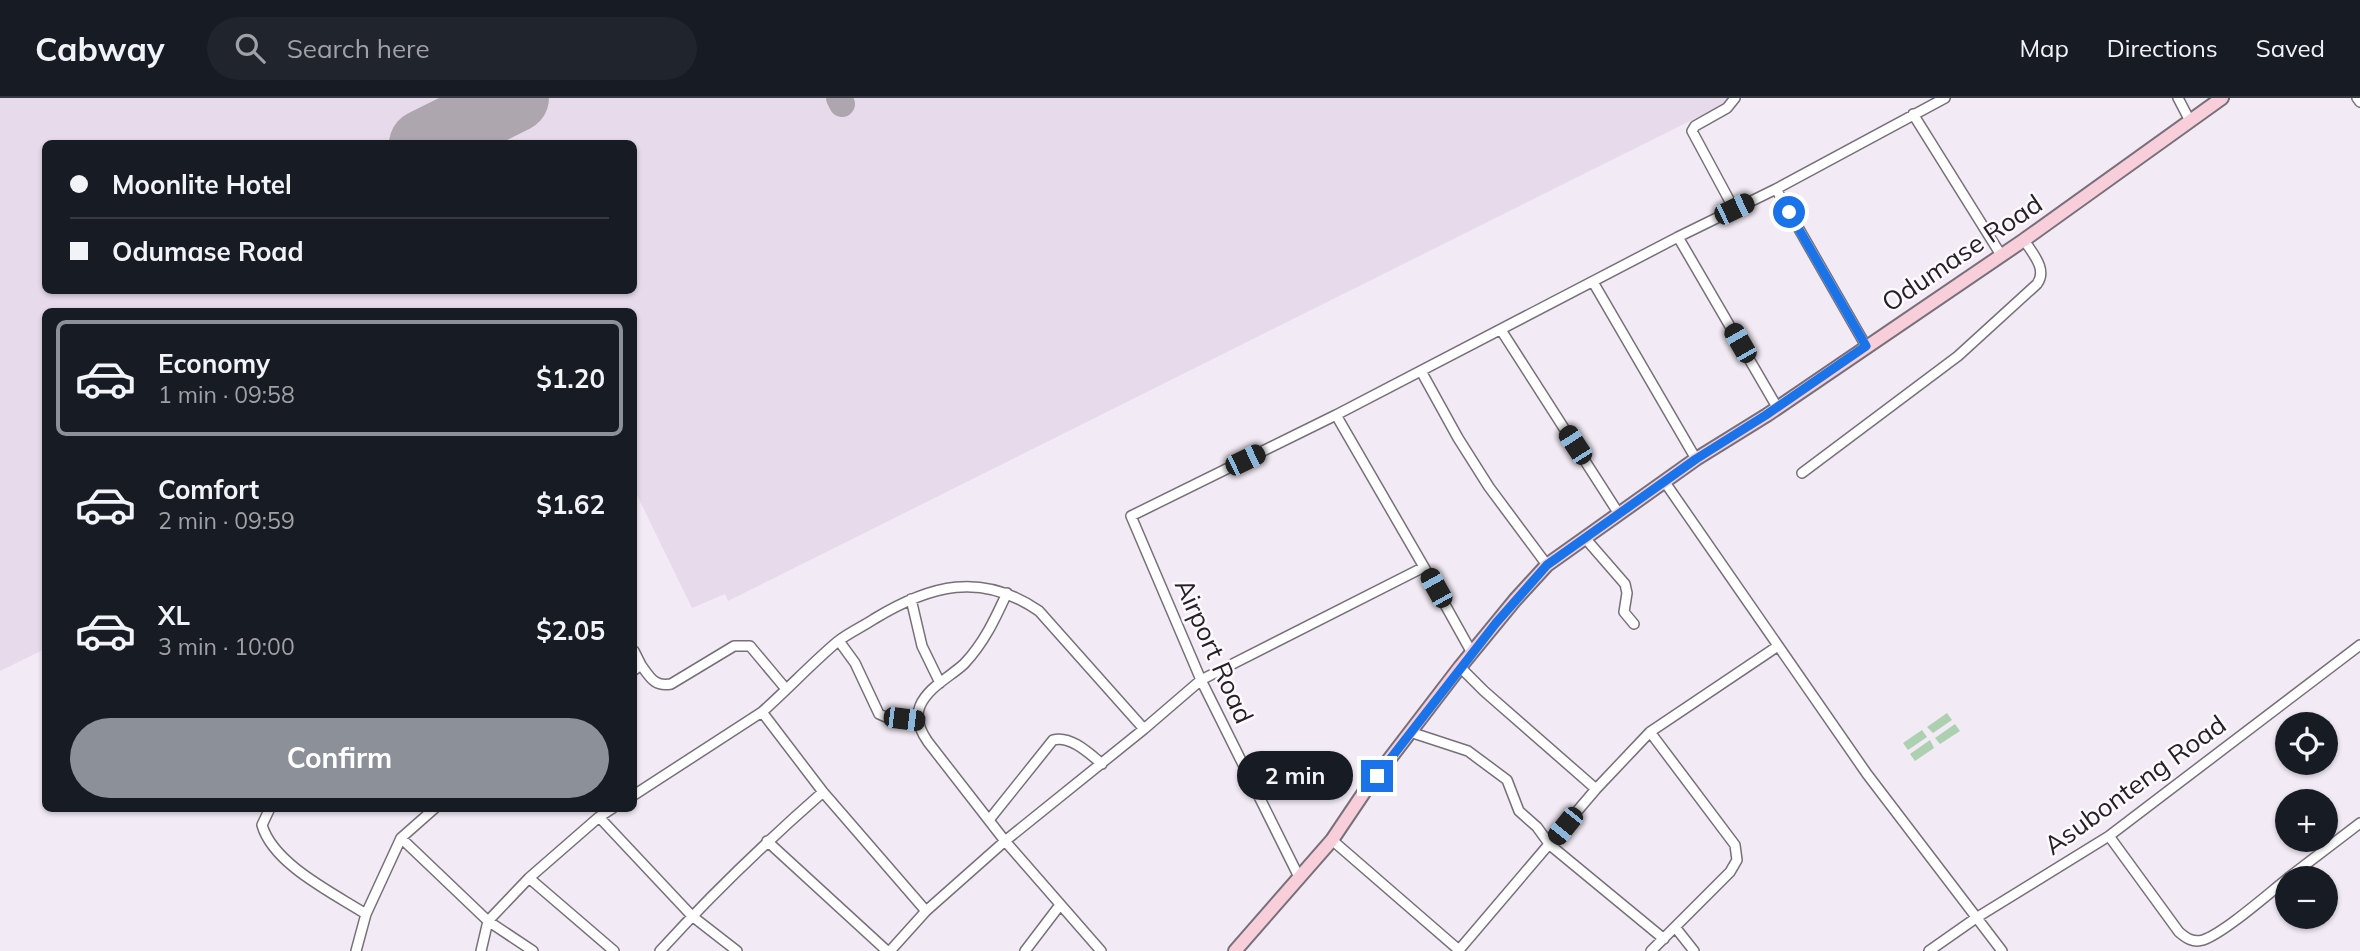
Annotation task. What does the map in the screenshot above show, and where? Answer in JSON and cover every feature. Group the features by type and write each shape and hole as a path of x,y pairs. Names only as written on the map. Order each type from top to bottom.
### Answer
{"main road":[{"name":"Odumase Road","path":"1234,951 1332,841 1410,732 1472,653 1547,565 1696,459 2024,240 2222,98"}],"street":[{"path":"1734,209 1692,131 1695,126 1732,105 1735,98"},
{"path":"2178,98 2190,121"},
{"path":"1472,653 1336,415 1776,189 1938,100"},
{"path":"1913,114 2001,255"},
{"path":"1776,189 1866,346"},
{"path":"1678,237 1777,407"},
{"path":"1802,473 1958,356 2037,284 2042,278 2042,270 2024,240"},
{"path":"1593,282 1696,459"},
{"path":"1501,330 1619,514"},
{"path":"1421,371 1489,487 1547,565"},
{"name":"Airport Road","path":"1299,877 1200,680 1131,516 1336,415"},
{"path":"1664,481 1867,774 2002,951"},
{"path":"1585,538 1625,584 1627,593 1623,612 1634,625"},
{"path":"767,841 889,951 926,911 1006,841 1200,680 1424,567"},
{"path":"637,793 762,712 839,641 899,604 930,592 963,587 994,588 1019,597 1039,611 1144,729"},
{"path":"1007,593 990,630 963,664 928,694 919,707 921,733 1006,841 1101,951"},
{"path":"911,599 922,646 940,683"},
{"path":"839,641 855,663 879,714 888,718 919,720"},
{"name":"Asubonteng Road","path":"1929,951 1976,918 2109,836 2360,645"},
{"path":"637,667 654,683 662,686 671,684 734,646 750,646 786,690"},
{"path":"1332,841 1459,951 1595,789 1650,732 1779,646"},
{"path":"1461,667 1484,691 1595,789"},
{"path":"762,712 823,792 926,911"},
{"path":"1410,732 1468,751 1507,780 1519,811 1537,827 1550,845 1664,939"},
{"path":"1650,732 1734,845 1737,860 1730,872 1651,951"},
{"path":"989,820 1053,740 1063,739 1082,747 1102,764"},
{"path":"660,951 767,841 823,792"},
{"path":"268,812 262,825 268,840 298,870 366,914"},
{"path":"356,951 366,914 401,838 430,812"},
{"path":"481,951 488,921 529,878 607,812"},
{"path":"599,817 692,916 737,951"},
{"path":"2305,866 2360,823"},
{"path":"2109,836 2179,932 2187,939 2201,941 2215,934 2275,889"},
{"path":"401,838 488,921 533,951"},
{"path":"529,878 614,951"},
{"path":"1025,951 1060,905"},
{"path":"1675,927 1694,951"}],"shaded area":[{"path":"0,98 1732,100 728,601 725,594 692,608 637,495 637,308 42,308 42,650 0,671"}],"green space":[{"path":"1947,713 1952,720 1933,733 1927,727"},
{"path":"1955,724 1960,731 1940,744 1935,738"},
{"path":"1922,730 1927,737 1908,750 1903,743"},
{"path":"1930,740 1934,748 1915,761 1910,754"}],"taxiway":[{"path":"839,98 842,104"}],"runway":[{"path":"431,140 515,98"}],"route":[{"path":"1377,776 1496,623 1547,565 1696,459 1766,415 1866,346 1789,212"}]}
